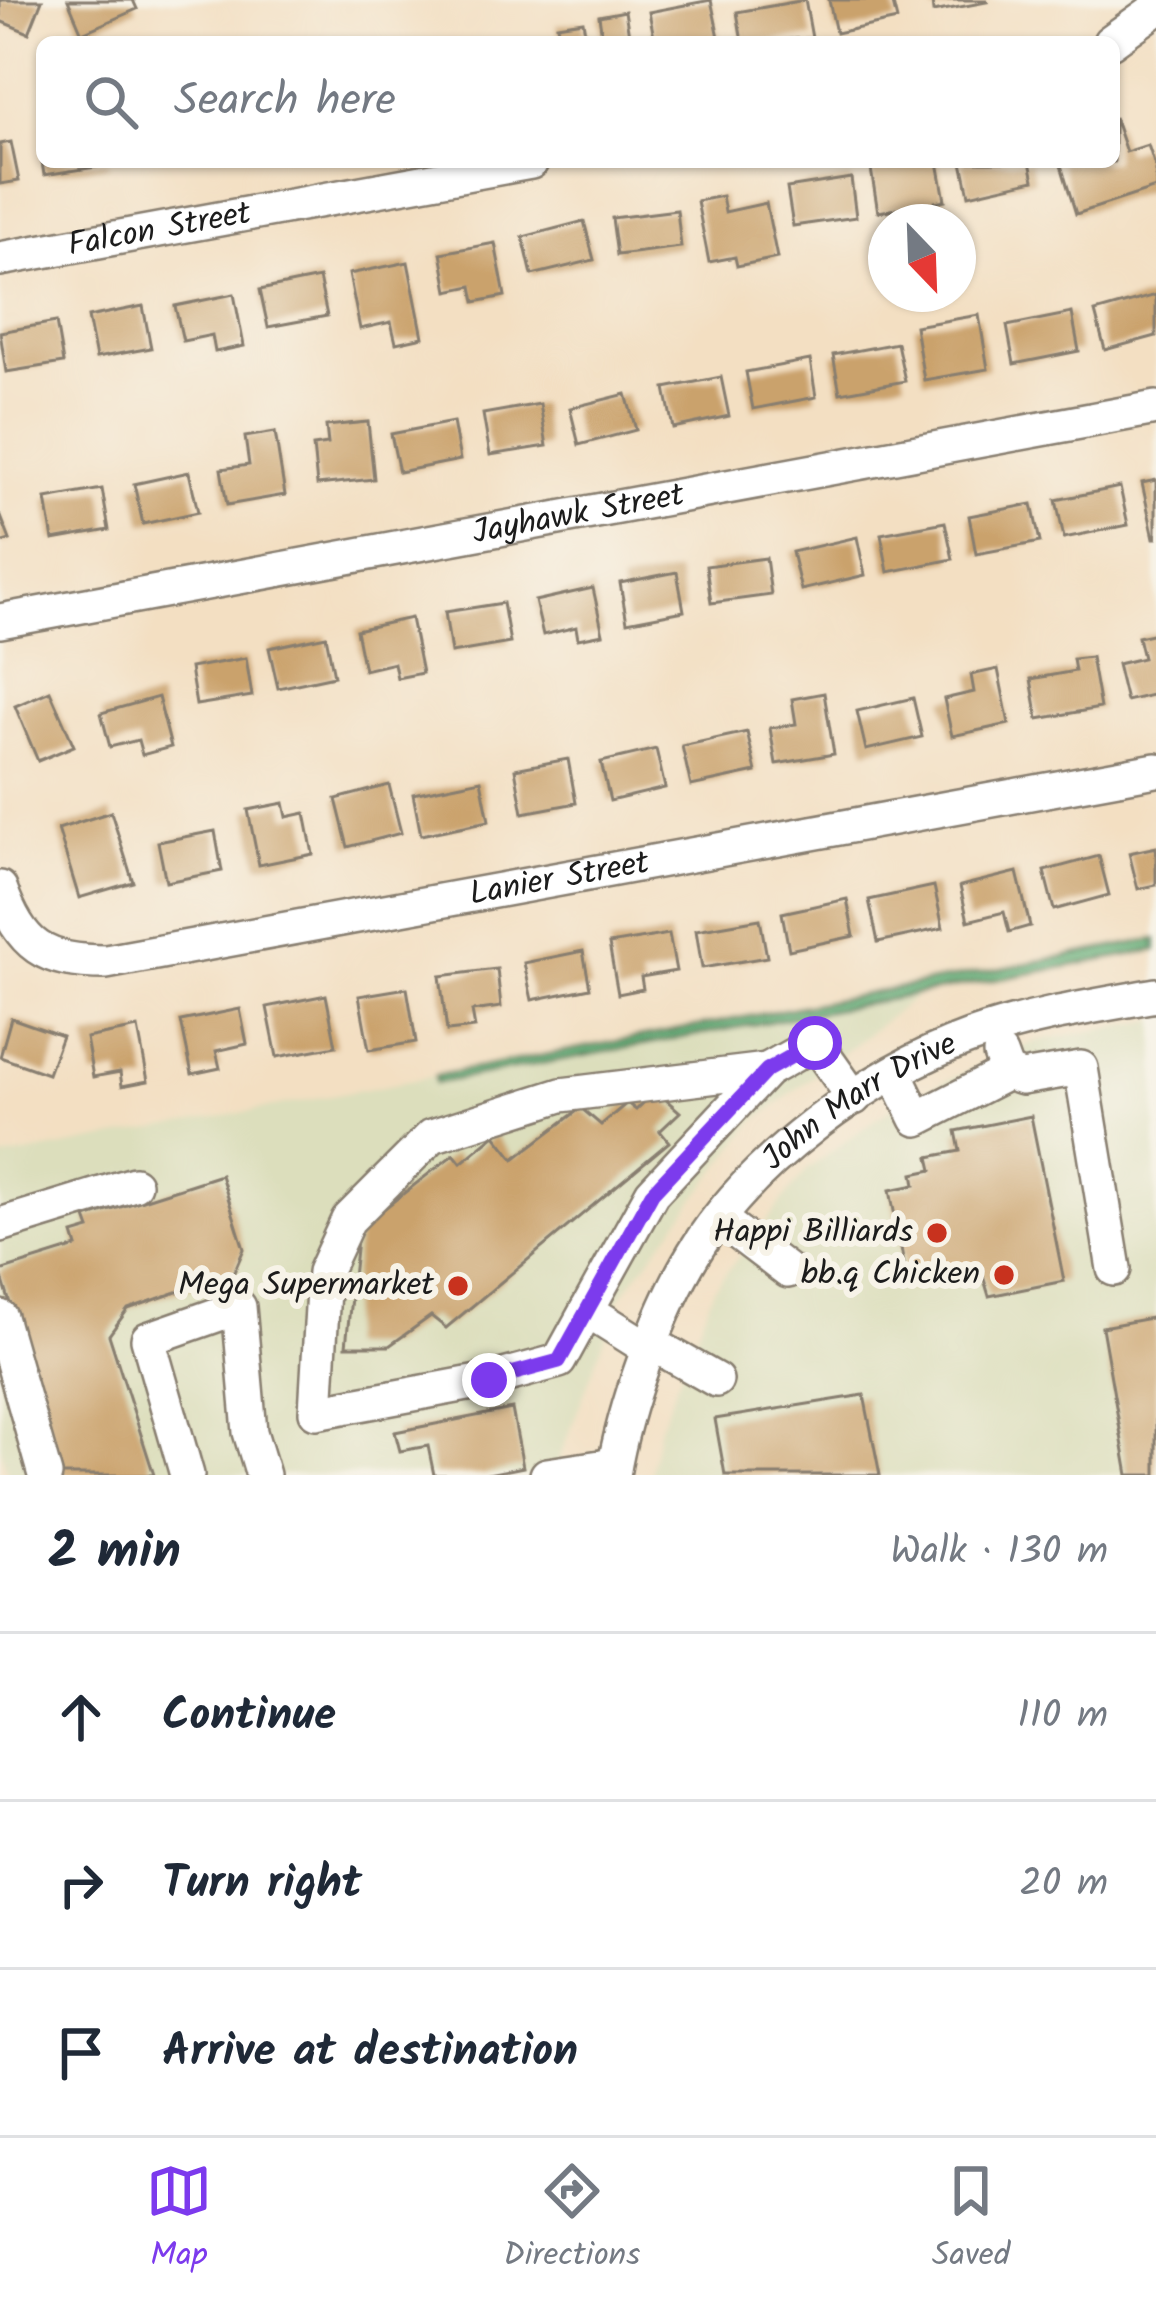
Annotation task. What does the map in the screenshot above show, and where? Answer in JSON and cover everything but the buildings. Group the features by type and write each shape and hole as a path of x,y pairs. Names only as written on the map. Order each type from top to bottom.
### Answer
{"street":[{"path":"1118,36 1156,9"},
{"name":"Falcon Street","path":"0,259 498,168"},
{"name":"Jayhawk Street","path":"0,621 1156,408"},
{"name":"Lanier Street","path":"0,888 22,933 38,949 73,962 106,962 1156,770"},
{"name":"John Marr Drive","path":"614,1470 650,1346 694,1252 759,1173 854,1098 950,1046 991,1030 1156,995"},
{"path":"991,1030 1007,1073"},
{"path":"767,1070 561,1094 433,1136 348,1220 324,1272 316,1412 489,1380 559,1361 652,1193 767,1070 815,1043 854,1098"},
{"path":"895,1074 917,1119 1007,1073 1022,1078 1081,1068 1114,1269"},
{"path":"0,1225 134,1184"},
{"path":"721,1220 788,1271"},
{"path":"188,1475 148,1339 239,1307 250,1432 263,1475"},
{"path":"587,1310 716,1380"},
{"path":"0,1317 45,1475"},
{"path":"547,1475 614,1470"}],"shaded area":[{"path":"919,994 753,1123 620,1298 560,1457 559,1475 9,1475 0,1447 0,1159 435,1076 437,1083"},
{"path":"1156,1020 1156,1475 650,1475 658,1431 714,1288 807,1170 902,1100 1037,1041"}],"green space":[{"path":"1156,939 1156,950 436,1083 435,1076"}],"place":[{"name":"Happi Billiards","path":"937,1233"},
{"name":"bb.q Chicken","path":"1004,1275"},
{"name":"Mega Supermarket","path":"458,1286"}],"route":[{"path":"489,1380 559,1361 652,1193 767,1070 815,1043"}]}
